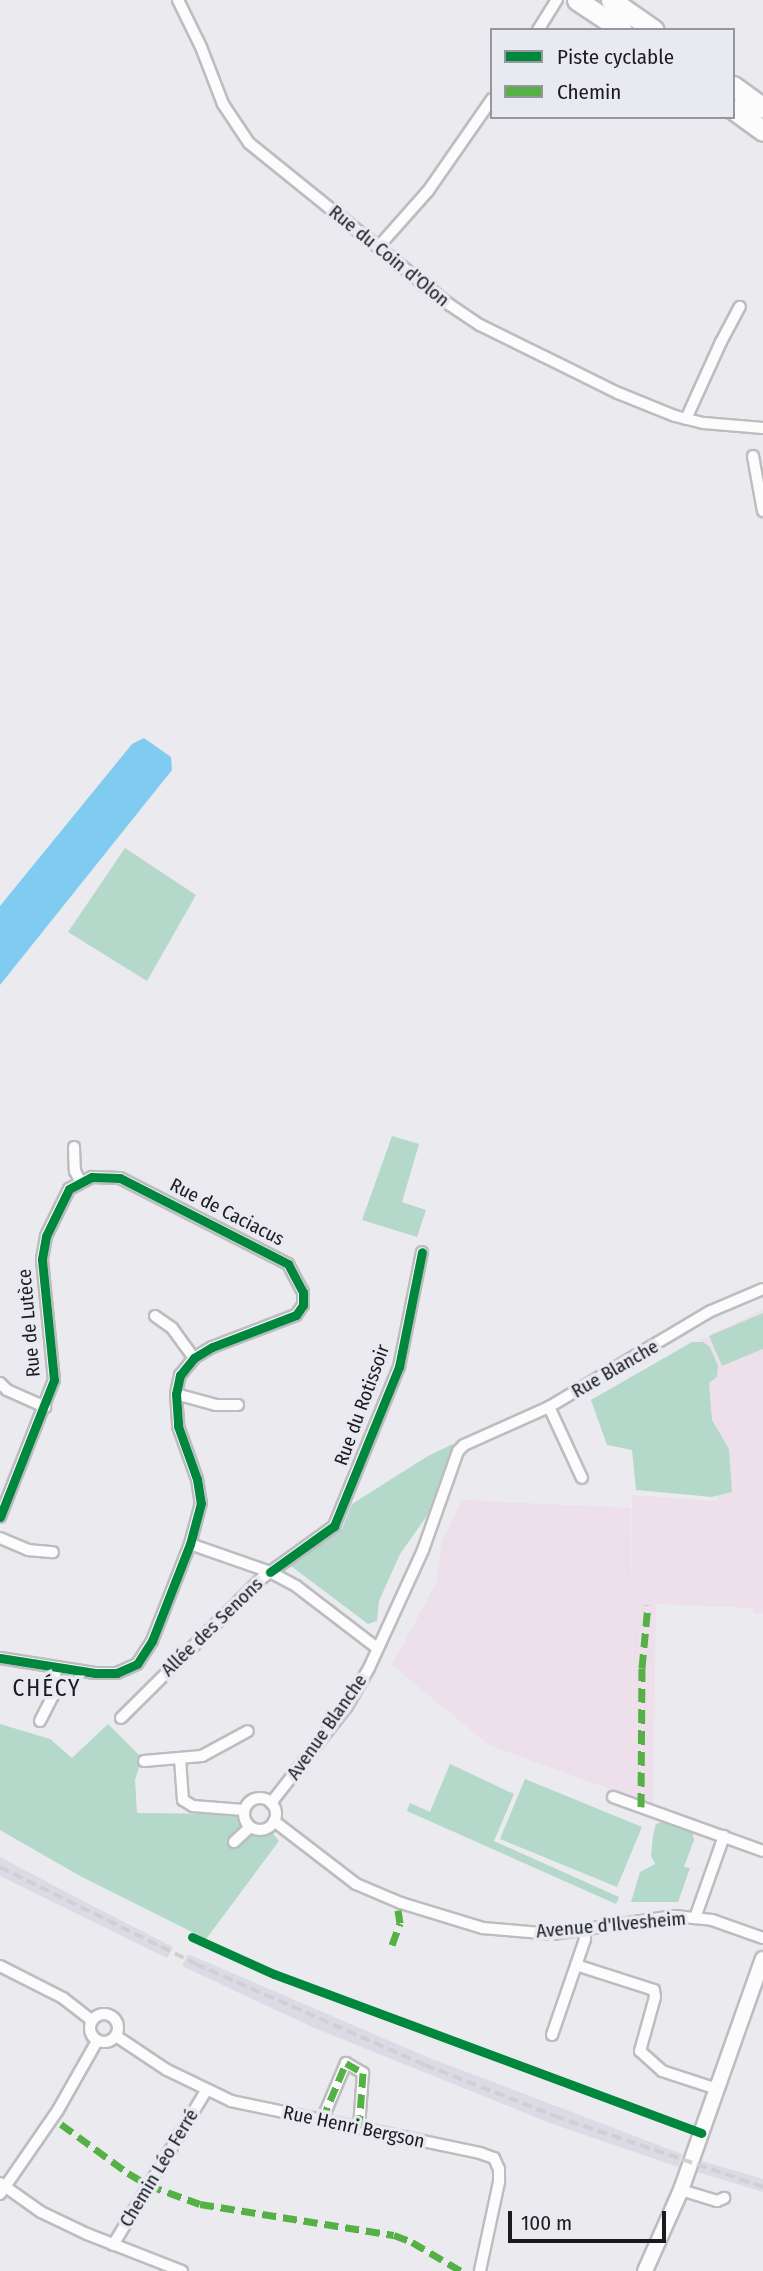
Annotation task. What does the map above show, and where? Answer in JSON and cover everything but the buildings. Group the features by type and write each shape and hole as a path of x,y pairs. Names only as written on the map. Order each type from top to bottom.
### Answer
{"highway":[{"path":"577,0 619,28"},
{"path":"611,0 651,28"},
{"path":"735,87 763,108"},
{"path":"735,110 763,131"}],"street":[{"name":"Rue du Coin d'Olon","path":"178,0 201,47 223,104 249,143 380,245 413,277 480,325 618,393 686,419 763,428"},
{"path":"539,28 558,0"},
{"path":"380,245 428,191 490,102"},
{"path":"686,419 740,307"},
{"path":"752,456 763,511"},
{"path":"74,1147 75,1171 80,1181"},
{"name":"Rue de Caciacus","path":"80,1181 99,1175 120,1178 276,1256 295,1272 304,1298 296,1315 228,1340 194,1357"},
{"name":"Rue de Lutèce","path":"0,1517 54,1380 42,1249 63,1197 80,1181"},
{"name":"Rue du Rotissoir","path":"270,1572 334,1526 399,1367 422,1252"},
{"name":"Rue Blanche","path":"464,1445 549,1407 711,1311 763,1289"},
{"path":"0,1658 56,1668 117,1673 137,1664 152,1641 190,1544 201,1503 197,1479 178,1426 176,1394 180,1375 194,1357 172,1328 155,1316"},
{"path":"0,1382 7,1390 45,1407"},
{"path":"176,1394 216,1405 238,1405"},
{"path":"549,1407 582,1478"},
{"name":"Avenue Blanche","path":"271,1803 347,1706 422,1550 458,1451 464,1445"},
{"path":"0,1538 28,1550 53,1552"},
{"path":"190,1544 270,1572"},
{"name":"Allée des Senons","path":"121,1718 270,1572 296,1586 377,1648"},
{"path":"40,1721 53,1696 56,1668"},
{"path":"144,1761 207,1754 248,1731"},
{"path":"180,1759 183,1800 193,1806 238,1810 258,1798 271,1803 276,1813 274,1821 261,1830 250,1827 238,1810"},
{"path":"613,1797 763,1851"},
{"name":"Avenue d'Ilvesheim","path":"274,1821 356,1884 401,1903 507,1932 584,1932 658,1918 695,1918 763,1938"},
{"path":"234,1842 250,1827"},
{"path":"695,1918 724,1836"},
{"path":"552,2035 576,1965 584,1932"},
{"path":"645,2271 681,2190 763,1959"},
{"path":"576,1965 654,1990 656,1997 640,2051 662,2071 717,2089"},
{"path":"0,1966 63,1998 92,2020"},
{"path":"99,2014 111,2016 118,2027 116,2036 106,2042 97,2041 89,2029 92,2020 99,2014"},
{"name":"Rue Henri Bergson","path":"116,2036 167,2070 231,2101 494,2158 499,2169 499,2182 480,2271"},
{"path":"97,2041 58,2110 2,2188 41,2212 113,2245 182,2271"},
{"path":"321,2120 346,2063 363,2073 359,2128"},
{"name":"Chemin Léo Ferré","path":"113,2245 206,2091"},
{"path":"681,2190 717,2201 723,2199"}],"shaded area":[{"path":"763,1309 763,1613 753,1613 753,1608 656,1604 653,1805 489,1745 392,1665 437,1581 441,1544 462,1500 631,1508 633,1785 632,1495 718,1501 700,1340"},
{"path":"0,1857 173,1947 167,1958 0,1876"},
{"path":"188,1954 427,2057 682,2154 678,2167 550,2123 312,2027 182,1966"},
{"path":"702,2161 763,2179 763,2192 697,2172"}],"green space":[{"path":"125,848 196,895 147,981 68,932"},
{"path":"392,1136 419,1144 402,1202 426,1210 417,1237 362,1220"},
{"path":"763,1313 763,1349 722,1366 709,1336"},
{"path":"692,1342 703,1342 710,1347 718,1366 717,1377 709,1383 712,1420 729,1449 732,1492 712,1497 636,1490 632,1450 607,1445 591,1400"},
{"path":"453,1444 431,1510 400,1554 379,1601 377,1621 368,1624 291,1566 342,1529 352,1504 428,1456"},
{"path":"0,1724 50,1739 72,1758 108,1724 142,1758 135,1780 137,1813 238,1814 251,1835 271,1831 279,1841 206,1939 80,1876 0,1830"},
{"path":"450,1764 514,1794 494,1841 619,1897 616,1904 407,1811 410,1803 430,1812"},
{"path":"525,1779 642,1827 617,1887 500,1839"},
{"path":"664,1821 692,1830 694,1840 684,1867 690,1868 678,1902 631,1902 640,1872 655,1864 651,1856 653,1835 656,1824"}],"water":[{"path":"144,738 171,757 172,770 0,985 0,906 132,744"}],"railway":[{"path":"0,1867 196,1964 425,2065 555,2116 763,2187"}],"marked path":[{"path":"641,1807 642,1668 648,1605"},
{"path":"392,1945 400,1923 398,1910"},
{"path":"322,2120 346,2063 363,2073 359,2128"},
{"path":"61,2124 148,2185 200,2204 394,2235 412,2242 461,2271"}],"cycle path":[{"path":"0,1517 54,1380 42,1259 46,1236 69,1189 92,1177 120,1178 288,1264 303,1292 303,1305 296,1315 212,1347 194,1358 180,1375 176,1394 178,1426 197,1479 201,1503 190,1544 152,1641 137,1664 117,1673 95,1673 0,1658"},
{"path":"270,1572 334,1526 399,1367 422,1252"},
{"path":"192,1937 274,1974 701,2133"}],"district":[{"name":"CHÉCY","path":"47,1688"}]}
